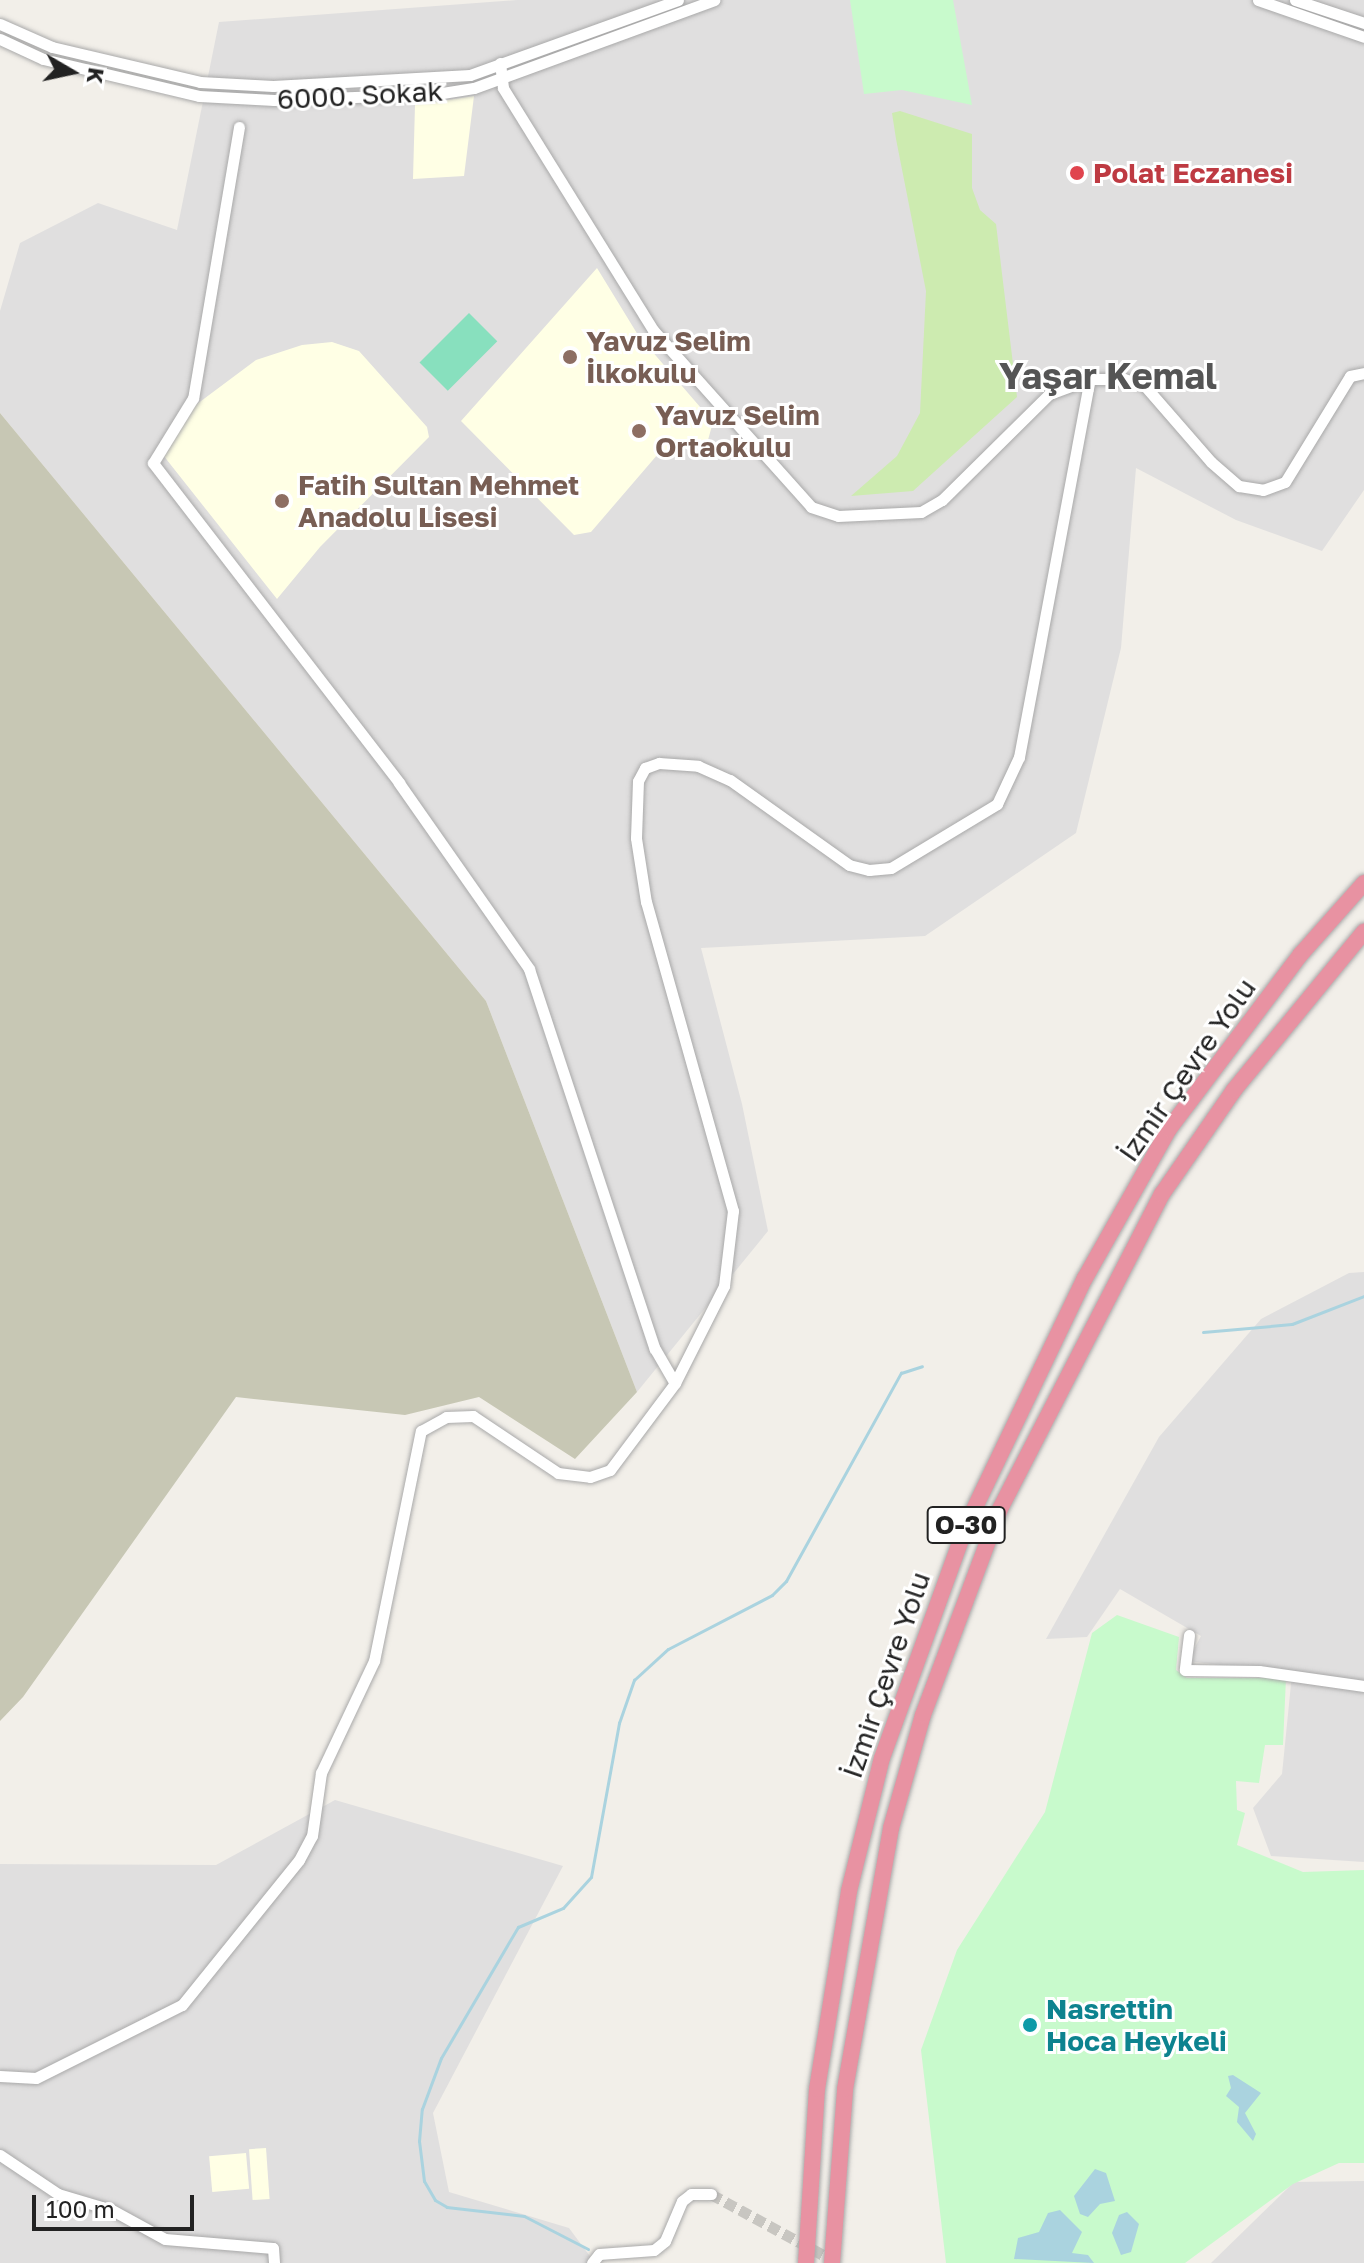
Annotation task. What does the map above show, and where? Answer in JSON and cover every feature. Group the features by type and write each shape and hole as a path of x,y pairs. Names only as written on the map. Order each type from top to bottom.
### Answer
{"highway":[{"name":"İzmir Çevre Yolu","path":"806,2263 817,2089 849,1891 882,1758 966,1526 1085,1278 1169,1129 1301,954 1364,883"},
{"name":"İzmir Çevre Yolu","path":"832,2263 845,2089 891,1828 923,1715 1000,1509 1162,1194 1234,1090 1364,932"}],"street":[{"name":"6000. Sokak","path":"0,24 52,47 200,82 273,86 435,80 500,63 678,0"},
{"name":"6000. Sokak","path":"0,39 43,59 199,96 274,100 436,94 502,77 714,0"},
{"path":"1258,0 1364,37"},
{"path":"1295,0 1364,23"},
{"path":"500,63 503,88 653,330 811,507 838,516 921,512 942,500 1049,394 1090,379 1124,379 1144,385 1211,462 1239,486 1263,490 1285,482 1350,376 1364,373"},
{"path":"239,127 193,398 153,463 399,783 529,969 655,1349 675,1383"},
{"path":"0,2076 36,2078 125,2038 182,2005 299,1860 312,1836 321,1773 374,1661 421,1431 446,1417 473,1416 558,1473 590,1477 610,1470 675,1383 724,1286 733,1211 646,902 636,838 638,781 645,768 659,763 698,766 730,780 849,865 869,870 891,868 997,804 1019,757 1090,379"},
{"path":"1189,1635 1185,1670 1259,1671 1364,1686"},
{"path":"0,2155 58,2194 112,2210 165,2239 273,2248 274,2263"},
{"path":"592,2263 599,2254 654,2250 665,2241 682,2201 691,2194 711,2194"}],"shaded area":[{"path":"517,0 1364,0 1364,490 1322,551 1236,520 1136,468 1121,648 1076,833 925,936 701,948 742,1104 768,1231 637,1392 486,1001 0,413 0,311 20,243 98,203 177,230 219,22"},
{"path":"474,96 464,176 413,179 415,105"},
{"path":"597,268 638,335 713,422 708,440 658,454 591,532 574,535 461,421"},
{"name":"Fatih Sultan Mehmet Anadolu Lisesi","path":"332,342 359,351 427,427 429,437 320,547 277,599 163,455 189,410 256,360 302,345"},
{"path":"0,413 486,1001 637,1392 575,1459 479,1397 405,1415 236,1397 23,1697 0,1721"},
{"path":"1364,1272 1364,1862 1271,1856 1253,1808 1282,1774 1292,1674 1188,1661 1201,1636 1120,1589 1087,1637 1046,1639 1159,1437 1261,1319 1349,1273"},
{"path":"335,1800 563,1866 433,2113 449,2192 569,2228 595,2263 0,2263 0,1864 216,1865"},
{"path":"266,2148 270,2199 253,2200 249,2149"},
{"path":"246,2153 249,2189 212,2192 209,2156"},
{"path":"1364,2181 1364,2263 1211,2263 1294,2182"}],"green space":[{"path":"850,0 953,0 972,105 902,90 864,94"},
{"path":"900,111 972,134 972,188 980,210 996,224 1017,397 913,491 851,496 897,456 920,413 926,291 892,113"},
{"path":"469,313 497,341 448,391 420,362"},
{"path":"1117,1615 1179,1637 1176,1670 1187,1678 1286,1678 1283,1745 1265,1745 1259,1783 1236,1781 1237,1810 1245,1813 1237,1845 1303,1872 1364,1870 1364,2163 1339,2163 1293,2184 1185,2263 946,2263 921,2050 957,1950 1045,1812 1092,1633"}],"water":[{"path":"1233,2075 1261,2093 1245,2113 1256,2134 1253,2141 1237,2122 1239,2107 1226,2096 1231,2088 1228,2076"},
{"path":"1095,2169 1106,2173 1115,2201 1100,2204 1088,2217 1080,2214 1074,2196"},
{"path":"1060,2210 1082,2232 1072,2253 1088,2255 1094,2263 1014,2259 1018,2238 1039,2232 1048,2213"},
{"path":"1127,2212 1139,2224 1131,2252 1121,2255 1112,2233 1119,2215"}],"waterway":[{"path":"1203,1332 1292,1324 1364,1296"},
{"path":"588,2249 524,2216 447,2207 435,2200 424,2181 419,2141 422,2109 441,2058 518,1927 563,1908 591,1877 619,1723 634,1680 668,1649 772,1595 786,1581 901,1373 922,1366"}],"tunnel":[{"path":"711,2194 838,2263"}],"place":[{"name":"Polat Eczanesi","path":"1077,173"},
{"name":"Yavuz Selim İlkokulu","path":"570,357"},
{"name":"Yavuz Selim Ortaokulu","path":"639,431"},
{"name":"Fatih Sultan Mehmet Anadolu Lisesi","path":"282,501"},
{"name":"Nasrettin Hoca Heykeli","path":"1030,2025"}],"district":[{"name":"Yaşar Kemal","path":"1108,376"}]}
